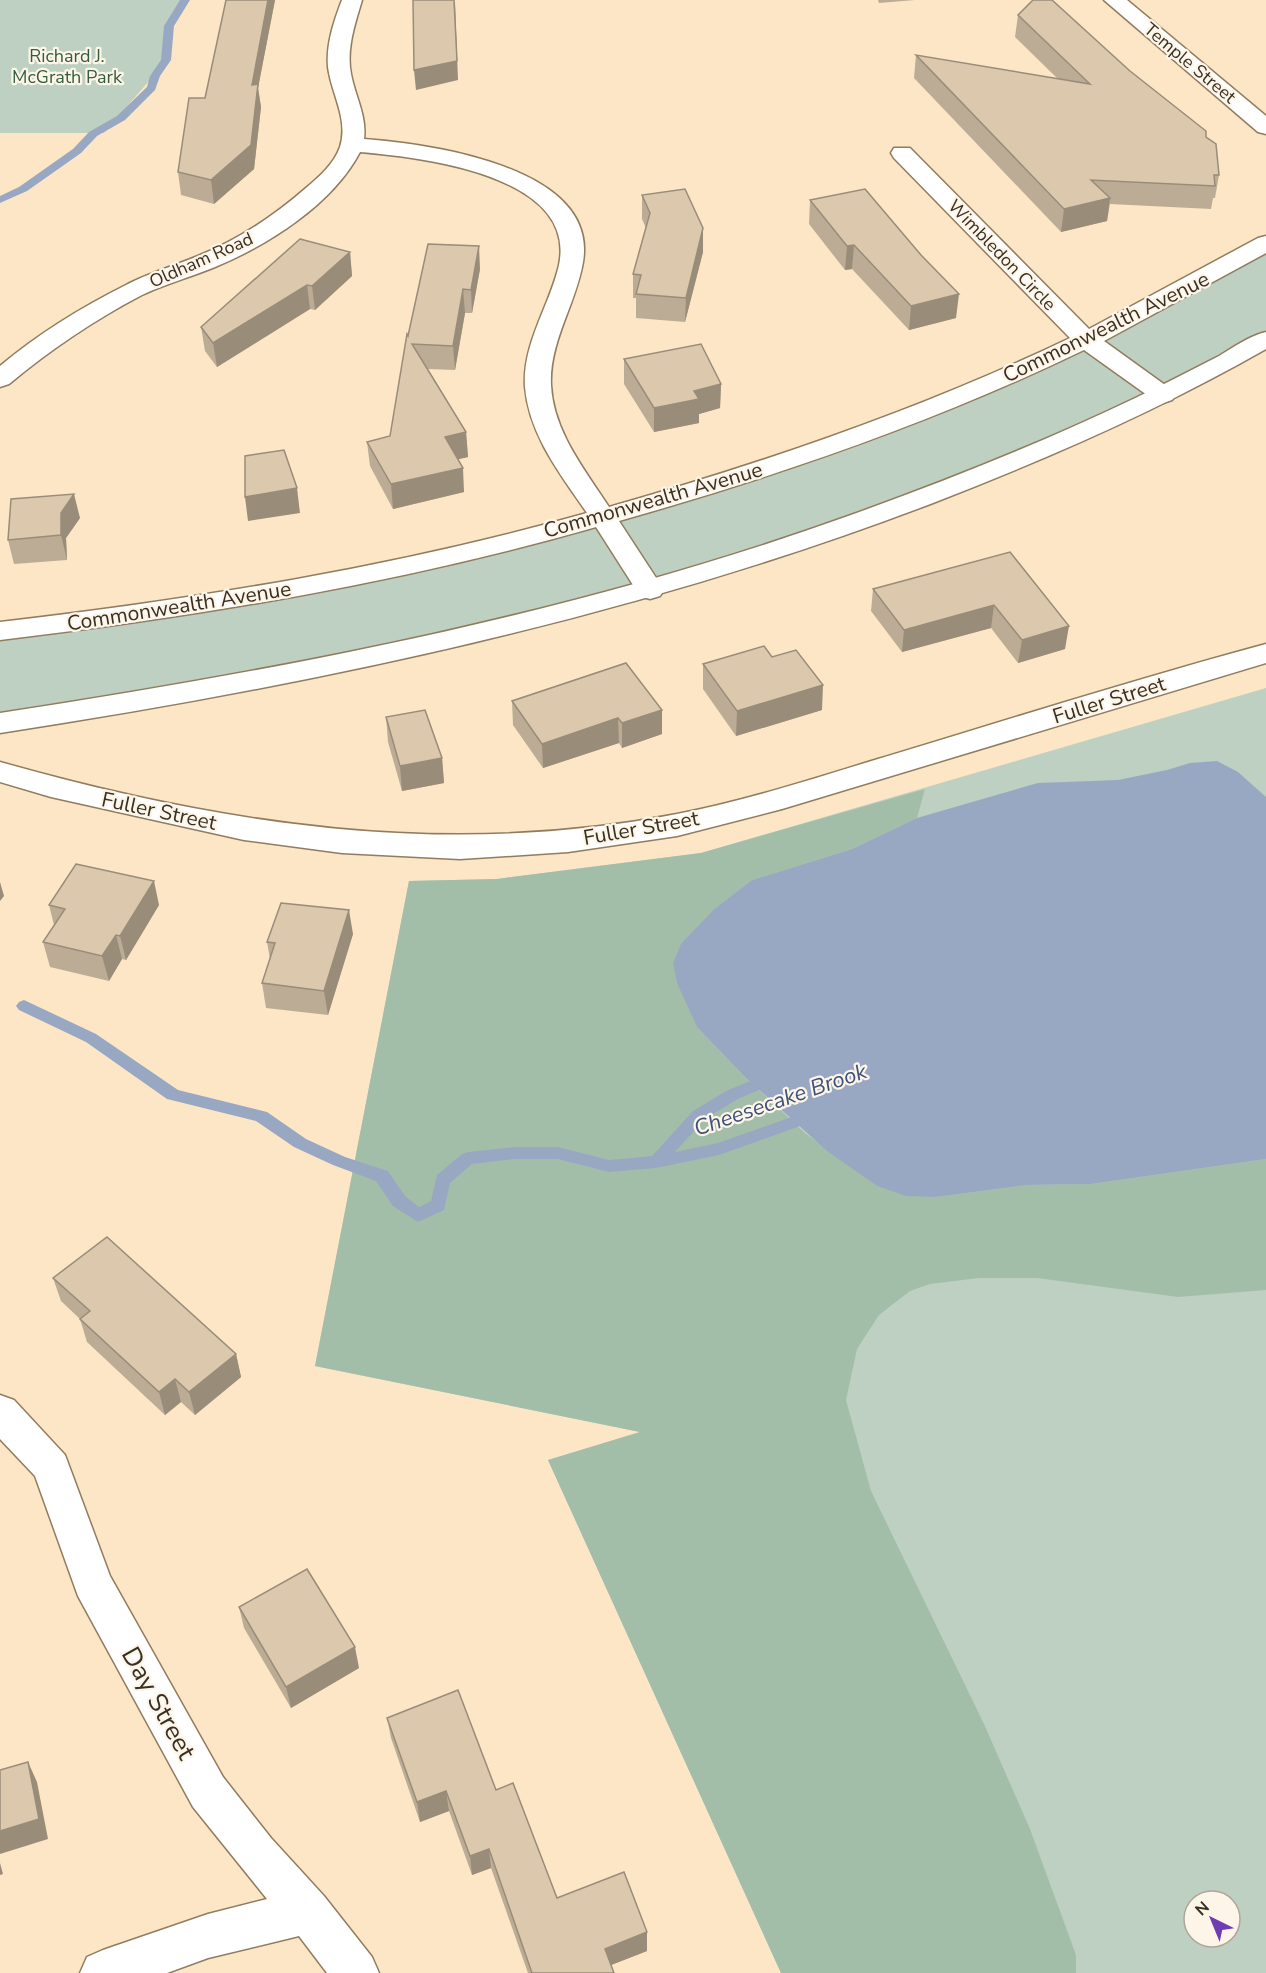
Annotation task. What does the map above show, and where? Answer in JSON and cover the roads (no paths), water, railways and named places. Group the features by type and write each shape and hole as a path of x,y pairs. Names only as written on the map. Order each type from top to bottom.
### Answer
{"street":[{"path":"352,0 341,35 339,67 352,120 352,145 430,153 501,172 535,190 560,214 573,240 571,263 543,347 537,375 540,401 547,426 569,467 650,590"},
{"name":"Temple Street","path":"1114,0 1266,127"},
{"name":"Oldham Road","path":"0,379 24,358 76,322 138,289 216,257 263,233 303,204 335,174 352,145"},
{"name":"Wimbledon Circle","path":"902,153 1086,340 1163,395"},
{"name":"Commonwealth Avenue","path":"0,631 173,610 317,584 603,518 835,444 1001,379 1086,340 1179,293 1266,243"},
{"path":"0,723 380,657 650,590 891,512 1029,456 1163,395 1266,339"},
{"name":"Fuller Street","path":"0,772 51,787 244,829 342,842 460,848 568,841 677,825 782,798 1266,653"},
{"name":"Day Street","path":"0,1412 51,1467 92,1583 208,1792 255,1853 308,1912 356,1973"},
{"path":"103,1973 208,1936 308,1912"}],"water":[{"path":"1217,761 1238,772 1266,797 1266,1159 1091,1184 1028,1185 936,1197 906,1196 877,1186 827,1151 745,1077 697,1027 677,983 673,963 681,944 714,909 752,880 852,849 917,818 1038,783 1118,780 1190,763"}],"waterway":[{"name":"Cheesecake Brook","path":"0,200 23,189 77,151 93,134 121,118 152,88 155,76 166,60 169,26 185,0"},
{"name":"Cheesecake Brook","path":"24,1006 91,1038 173,1095 261,1116 300,1143 339,1161 382,1176 399,1201 418,1215 438,1205 443,1180 468,1158 515,1153 558,1153 609,1166 656,1162"},
{"path":"656,1162 699,1115 732,1095 772,1078"},
{"name":"Cheesecake Brook","path":"656,1162 719,1149 811,1116"}],"park label":[{"name":"Richard J. McGrath Park","path":"67,66"}]}
